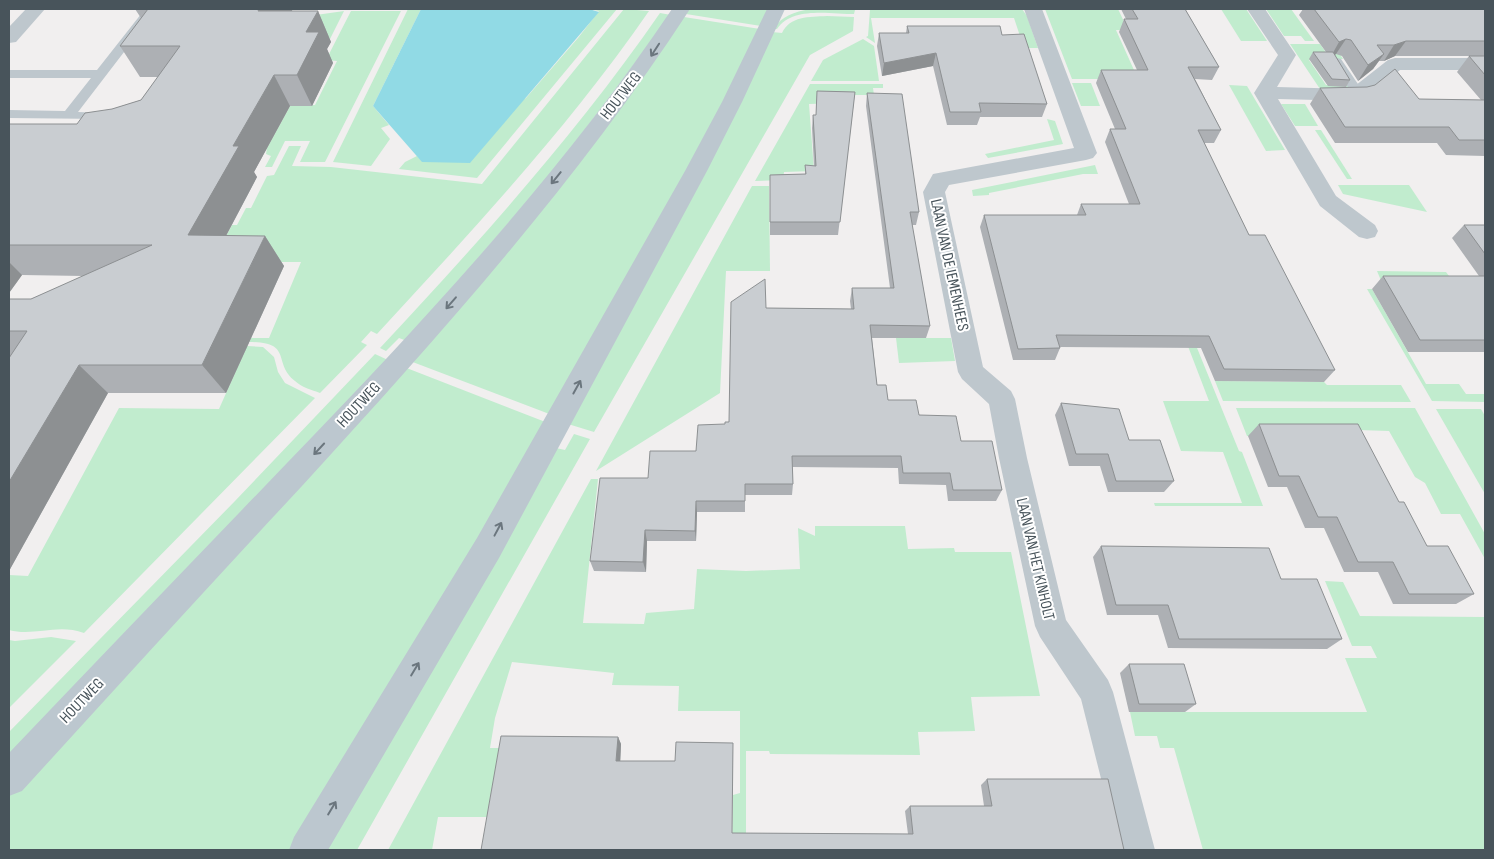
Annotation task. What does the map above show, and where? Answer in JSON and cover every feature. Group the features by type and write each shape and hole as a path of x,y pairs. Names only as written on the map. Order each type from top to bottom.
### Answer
{"street":[{"path":"9,38 36,9"},
{"name":"HOUTWEG","path":"9,778 402,361 501,245 575,154 640,72 682,9"},
{"path":"306,850 488,548 701,162 776,9"},
{"name":"LAAN VAN DE IEMENHEES","path":"1002,400 971,372 934,192 941,179 1086,153 1033,9"},
{"path":"1256,9 1287,55 1264,93"},
{"path":"1264,93 1356,95 1394,64 1485,64"},
{"path":"1264,93 1328,201 1367,231"},
{"name":"LAAN VAN HET KINHOLT","path":"1002,400 1012,458 1051,626 1096,692 1137,850"}],"lane":[{"path":"69,116 150,9"},
{"path":"1336,60 1358,93"},
{"path":"9,74 100,74"},
{"path":"9,114 101,116"}],"green space":[{"path":"408,9 421,9 373,106 389,125 381,128 390,139 371,166 333,162"},
{"path":"589,9 617,9 477,178 399,169 405,162 417,156 423,162 526,98 599,11"},
{"path":"624,9 649,11 586,96 519,177 377,334 371,331 361,342 367,345 320,393 297,383 288,374 280,355 272,346 249,342 251,338 269,338 301,262 212,262 232,225 237,225 246,208 251,208 267,176 274,175 289,146 301,146 292,166 331,167 482,184"},
{"path":"689,9 769,9 761,26 686,14"},
{"path":"810,9 855,10 854,14 802,14 792,17 777,29 773,29 789,15"},
{"path":"1022,9 1027,16 1038,48 1024,48 1014,18 871,18 875,43 866,37 868,36 870,10"},
{"path":"1045,9 1118,9 1128,30 1116,30 1138,79 1072,79"},
{"path":"1221,9 1246,9 1267,41 1241,41"},
{"path":"1266,9 1291,9 1314,41 1305,41 1301,36 1284,36"},
{"path":"344,11 330,39 309,16"},
{"path":"351,11 401,11 325,162 300,162 310,141 285,141 272,167 265,167 271,156 266,154 267,148 290,106 315,105 337,61 326,60"},
{"path":"660,13 671,15 559,164 407,341 399,338 386,351 380,348 526,186 595,101"},
{"path":"827,16 854,17 853,31 810,55 594,432 568,424 772,32 782,33 790,23 801,18"},
{"path":"684,17 760,29 724,102 552,415 410,361"},
{"path":"863,39 874,46 879,81 811,81 823,60"},
{"path":"1290,44 1320,44 1327,54 1340,54 1343,59 1309,60 1326,85 1348,85 1353,92 1322,92"},
{"path":"1072,83 1091,83 1100,106 1081,106"},
{"path":"810,84 883,84 883,88 873,88 874,95 842,95 842,103 809,104 814,171 784,172 783,180 755,181"},
{"path":"1229,85 1247,86 1285,150 1266,151"},
{"path":"1281,104 1305,104 1318,126 1295,126"},
{"path":"1047,119 1055,121 1063,144 988,158 985,154 1054,140"},
{"path":"1315,130 1321,130 1352,179 1347,179"},
{"path":"1095,165 1098,174 1083,174 989,193 989,195 973,196 972,190"},
{"path":"1338,185 1409,185 1427,212 1343,194"},
{"path":"752,186 769,186 770,271 726,271 720,393 596,471"},
{"path":"1377,271 1446,272 1455,284 1382,283"},
{"path":"1166,289 1173,289 1263,506 1155,506 1154,503 1242,503 1223,452 1181,451 1163,401 1209,401"},
{"path":"1367,289 1372,289 1426,384 1459,384 1466,394 1485,394 1485,402 1432,401"},
{"path":"896,338 951,338 955,361 899,363"},
{"path":"247,346 263,347 274,357 278,372 285,383 315,398 84,633 64,629 27,632 9,630 9,575 28,576 119,408 219,409"},
{"path":"375,354 388,360 9,760 9,732 235,501"},
{"path":"404,367 548,423 292,850 9,850 9,791 264,521"},
{"path":"1215,381 1324,382 1327,385 1401,385 1411,402 1223,401"},
{"path":"1236,408 1415,408 1485,534 1485,559 1460,514 1441,514 1425,483 1415,477 1389,431 1358,430 1346,436 1247,436"},
{"path":"1436,409 1481,409 1485,416 1485,494"},
{"path":"574,434 590,439 357,850 322,850 556,448 565,450"},
{"path":"591,479 598,479 583,623 644,624 646,613 694,609 697,569 746,571 800,569 798,528 815,536 815,526 905,526 908,549 954,548 955,552 1011,552 1040,696 971,697 975,731 918,732 920,755 770,754 769,751 746,751 746,838 732,850 733,795 740,793 740,711 678,711 679,686 612,685 614,673 512,662 495,718 490,748 499,748 487,817 438,817 432,850 388,850"},
{"path":"1325,581 1343,582 1360,616 1485,617 1485,850 1203,850 1174,748 1160,748 1157,736 1135,736 1130,712 1367,712 1345,658 1377,658 1371,646 1352,646"},
{"path":"51,637 76,641 9,708 9,640"}],"water":[{"path":"421,9 589,9 599,12 470,163 422,162 373,106"}],"building":[{"path":"148,9 318,11 306,32 319,32 297,75 274,75 233,146 239,146 188,235 265,236 202,365 79,365 9,482 9,358 27,331 9,331 9,299 31,299 152,245 9,245 9,124 77,124 85,113 112,109 141,100 180,46 120,46"},
{"path":"1132,9 1185,9 1219,67 1188,67 1221,130 1198,130 1249,235 1265,235 1335,370 1224,369 1209,336 1056,335 1060,348 1018,349 984,215 1086,215 1081,204 1140,204 1110,129 1126,129 1101,70 1148,70 1124,19 1138,19"},
{"path":"1314,9 1485,9 1485,41 1406,41 1394,45 1377,45 1384,54 1368,65 1351,40 1346,39 1339,42"},
{"path":"907,26 1000,26 1002,35 1024,34 1047,104 979,103 981,112 950,112 936,53 884,63 879,33 909,33"},
{"path":"1313,52 1333,52 1350,80 1332,79"},
{"path":"1469,56 1485,56 1485,75"},
{"path":"1395,69 1419,99 1485,100 1485,140 1459,140 1449,127 1345,127 1320,88 1367,87 1375,85"},
{"path":"817,91 855,92 840,222 770,222 770,175 806,174 805,165 816,166 813,115 816,115"},
{"path":"867,93 902,94 919,212 910,212 930,326 870,325 877,385 886,385 888,400 916,400 919,415 956,416 961,441 992,441 1002,490 953,490 950,473 903,473 901,456 792,456 793,484 745,484 745,501 696,501 695,531 645,530 643,562 590,561 600,478 648,478 650,451 696,451 698,425 725,424 725,422 729,422 731,302 765,279 766,308 854,309 852,288 894,288"},
{"path":"1464,225 1485,225 1485,254"},
{"path":"1383,276 1485,276 1485,340 1420,340"},
{"path":"1061,403 1119,409 1129,440 1160,440 1174,481 1116,481 1108,454 1076,454"},
{"path":"1259,424 1358,424 1399,502 1404,502 1427,546 1448,546 1474,594 1409,594 1393,562 1358,562 1337,517 1318,517 1299,476 1279,476"},
{"path":"1101,546 1269,548 1281,579 1317,579 1342,639 1179,639 1168,605 1116,605"},
{"path":"1129,664 1184,664 1196,704 1139,704"},
{"path":"501,736 618,737 616,761 675,761 676,742 733,743 732,833 913,834 910,806 992,806 987,779 1108,779 1124,850 481,850"}]}
